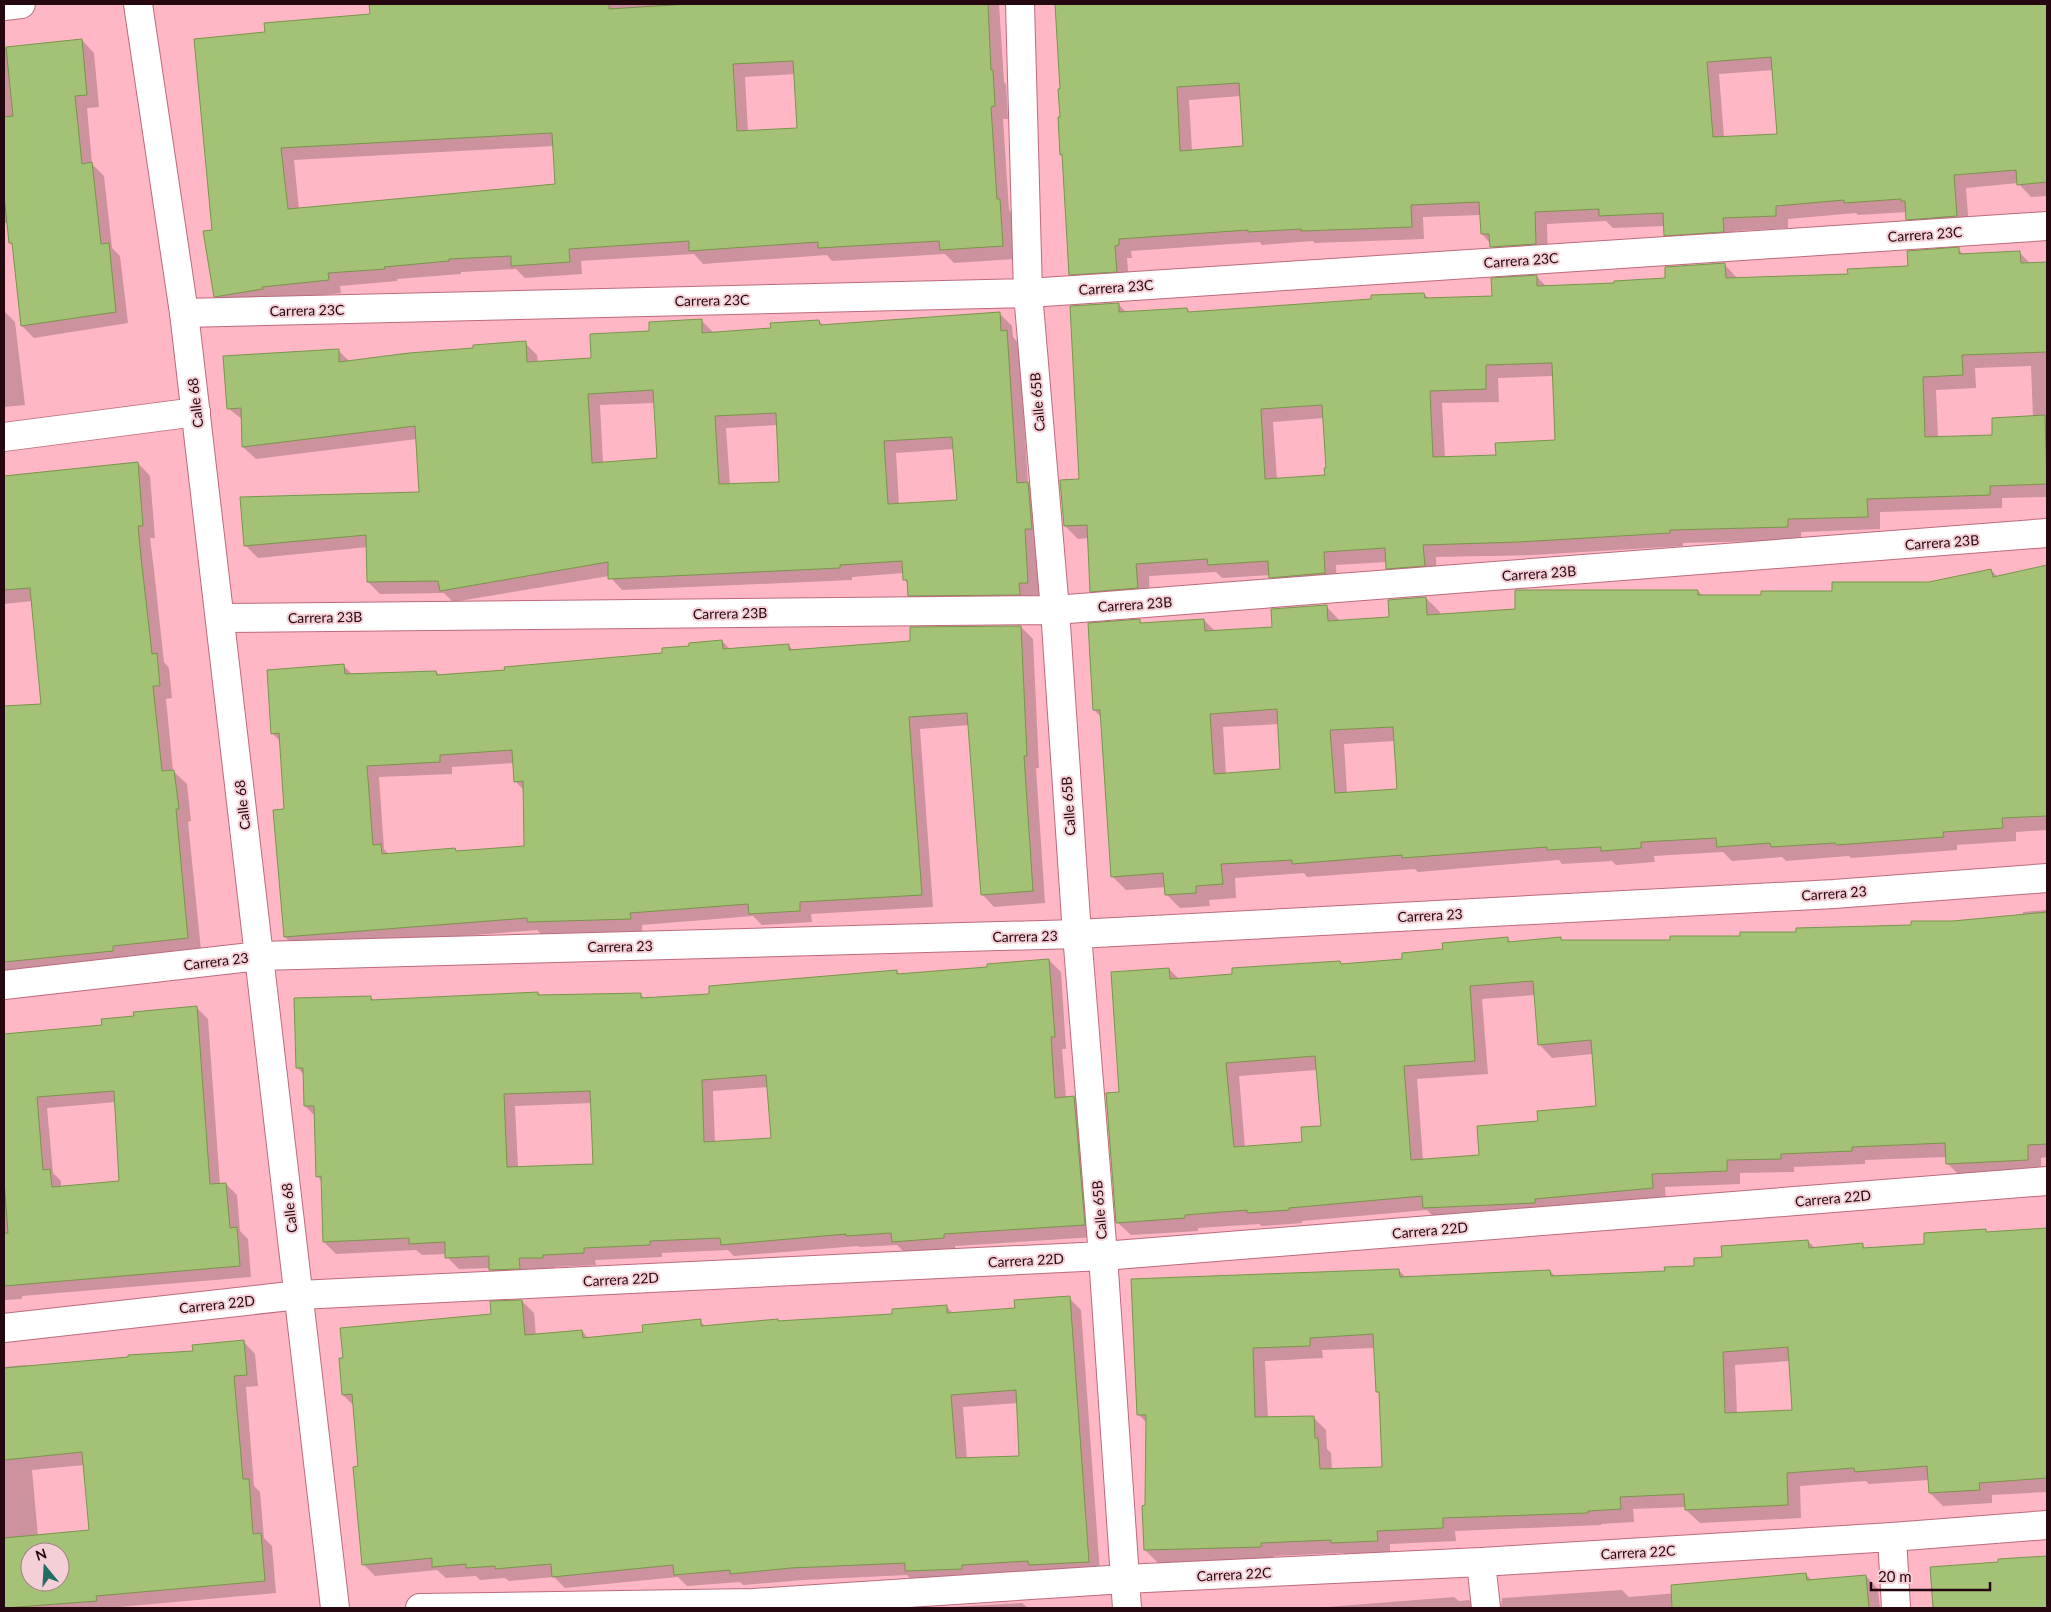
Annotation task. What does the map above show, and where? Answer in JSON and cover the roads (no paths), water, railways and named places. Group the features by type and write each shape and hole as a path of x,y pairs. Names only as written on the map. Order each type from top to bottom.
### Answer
{"street":[{"path":"4,6 21,4"},
{"name":"Calle 68","path":"138,4 184,312 335,1608"},
{"name":"Calle 65B","path":"1020,4 1028,293 1055,610 1076,934 1103,1256 1126,1608"},
{"name":"Carrera 23C","path":"184,312 1028,293 2047,226"},
{"path":"4,437 196,412"},
{"name":"Carrera 23B","path":"220,618 1055,610 2047,533"},
{"name":"Carrera 23","path":"4,985 260,956 1076,934 1834,894 2047,878"},
{"name":"Carrera 22D","path":"4,1328 299,1295 1103,1256 2047,1181"},
{"name":"Carrera 22C","path":"420,1608 754,1606 1125,1579 1481,1562 1892,1537 2047,1525"},
{"path":"1892,1537 1896,1608"},
{"path":"1481,1562 1486,1608"}]}
